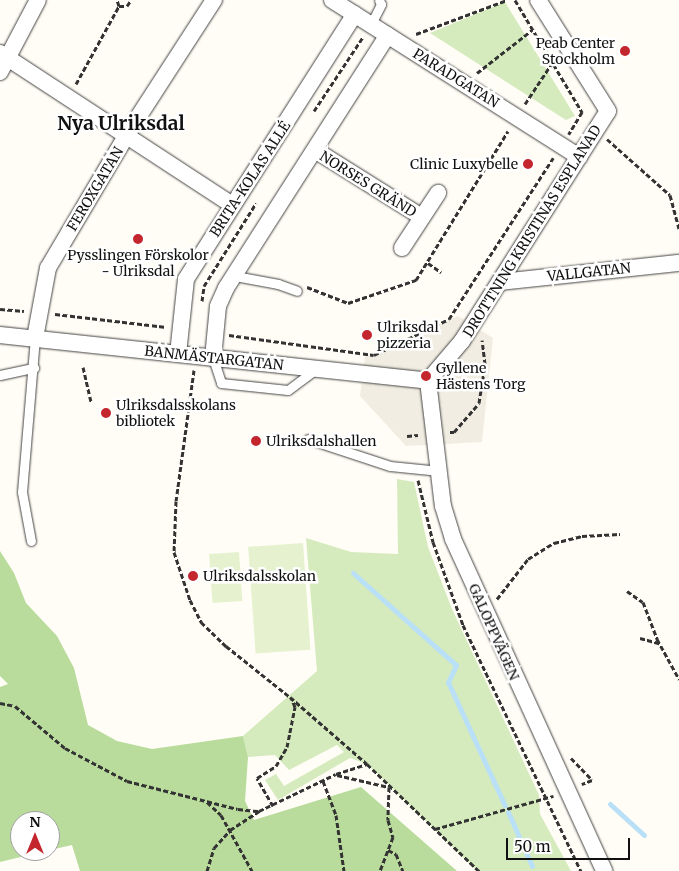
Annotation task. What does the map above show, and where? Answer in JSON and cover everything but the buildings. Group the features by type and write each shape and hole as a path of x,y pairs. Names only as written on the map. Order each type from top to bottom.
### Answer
{"street":[{"path":"38,0 3,61 68,98 232,205"},
{"name":"FEROXGATAN","path":"35,338 38,312 48,268 126,136 214,0"},
{"name":"PARADGATAN","path":"332,0 579,157"},
{"name":"DROTTNING KRISTINAS ESPLANAD","path":"428,381 468,332 608,112 538,0"},
{"name":"BRITA-KOLAS ALLÉ","path":"178,354 186,279 355,14"},
{"path":"214,358 215,333 221,297 388,35"},
{"name":"NORSES GRÄND","path":"315,150 422,218"},
{"name":"NORSES GRÄND","path":"402,248 438,193"},
{"name":"VALLGATAN","path":"500,282 679,263"},
{"name":"BANMÄSTARGATAN","path":"0,335 428,381"},
{"name":"GALOPPVÄGEN","path":"428,381 443,506 452,539 604,871"}],"lane":[{"path":"371,24 381,4 380,0"},
{"path":"235,276 278,284 297,291"},
{"path":"31,541 22,492 34,368 35,338"},
{"path":"214,358 221,383 288,390 315,370"},
{"path":"0,375 34,368"},
{"path":"308,439 390,466 440,471"}],"path":[{"path":"117,0 120,6"},
{"path":"120,6 127,6 131,0"},
{"path":"416,34 507,0"},
{"path":"215,333 374,355 449,319 582,112 515,0"},
{"path":"68,98 120,6"},
{"path":"312,114 371,24"},
{"path":"476,73 532,30"},
{"path":"525,104 552,63"},
{"path":"578,119 596,131 670,195 679,229"},
{"path":"201,304 204,286 258,200"},
{"path":"428,264 441,272"},
{"path":"0,309 181,329"},
{"path":"407,436 454,432 479,403 485,364 482,340 449,319"},
{"path":"195,356 176,501 174,552 190,600 201,622 226,646 290,696 367,764 479,871"},
{"path":"83,366 91,402"},
{"path":"417,470 433,542 463,625 581,871"},
{"path":"484,611 495,603 528,558 554,542 582,536 620,534"},
{"path":"627,591 643,602 659,643 679,679"},
{"path":"640,638 659,643"},
{"path":"273,806 258,778 276,766 287,748 295,707 290,696"},
{"path":"0,703 15,706 66,748 127,781 207,802 259,811"},
{"path":"207,871 214,848 230,830 259,811 273,806 336,774 367,764"},
{"path":"336,774 389,787"},
{"path":"435,829 546,800 592,780"},
{"path":"323,781 336,815 344,871"},
{"path":"380,871 393,837 388,820 389,787"},
{"path":"207,802 230,830 252,871"},
{"path":"388,850 396,854 403,871"}],"green space":[{"path":"505,2 575,116 566,120 430,33"},
{"path":"397,479 414,482 428,547 452,609 539,795 540,814 571,871 477,871 367,764 350,758 278,800 265,780 276,774 284,786 344,752 337,745 289,770 275,755 248,757 243,736 317,671 306,538 351,552 398,554"},
{"path":"303,543 310,650 256,654 248,547"},
{"path":"0,551 14,573 26,603 57,636 74,668 88,725 117,741 152,749 243,736 248,757 245,801 254,820 361,787 457,871 80,871 72,845 60,848 60,811 10,811 10,860 0,862 0,687 8,684 0,676"},
{"path":"239,552 242,601 212,603 209,554"}],"shaded area":[{"name":"Gyllene Hästens Torg","path":"458,316 493,338 482,442 406,446 360,396 365,357"}],"waterway":[{"path":"353,573 456,665 448,682 505,806"},
{"path":"610,804 644,835"},
{"path":"508,812 532,866"}],"place":[{"name":"Peab Center Stockholm","path":"625,51"},
{"name":"Clinic Luxybelle","path":"528,164"},
{"name":"Pysslingen Förskolor - Ulriksdal","path":"138,239"},
{"name":"Ulriksdal pizzeria","path":"367,335"},
{"name":"Gyllene Hästens Torg","path":"426,376"},
{"name":"Ulriksdalsskolans bibliotek","path":"106,413"},
{"name":"Ulriksdalshallen","path":"256,441"},
{"name":"Ulriksdalsskolan","path":"193,576"}],"district":[{"name":"Nya Ulriksdal","path":"121,124"}]}
